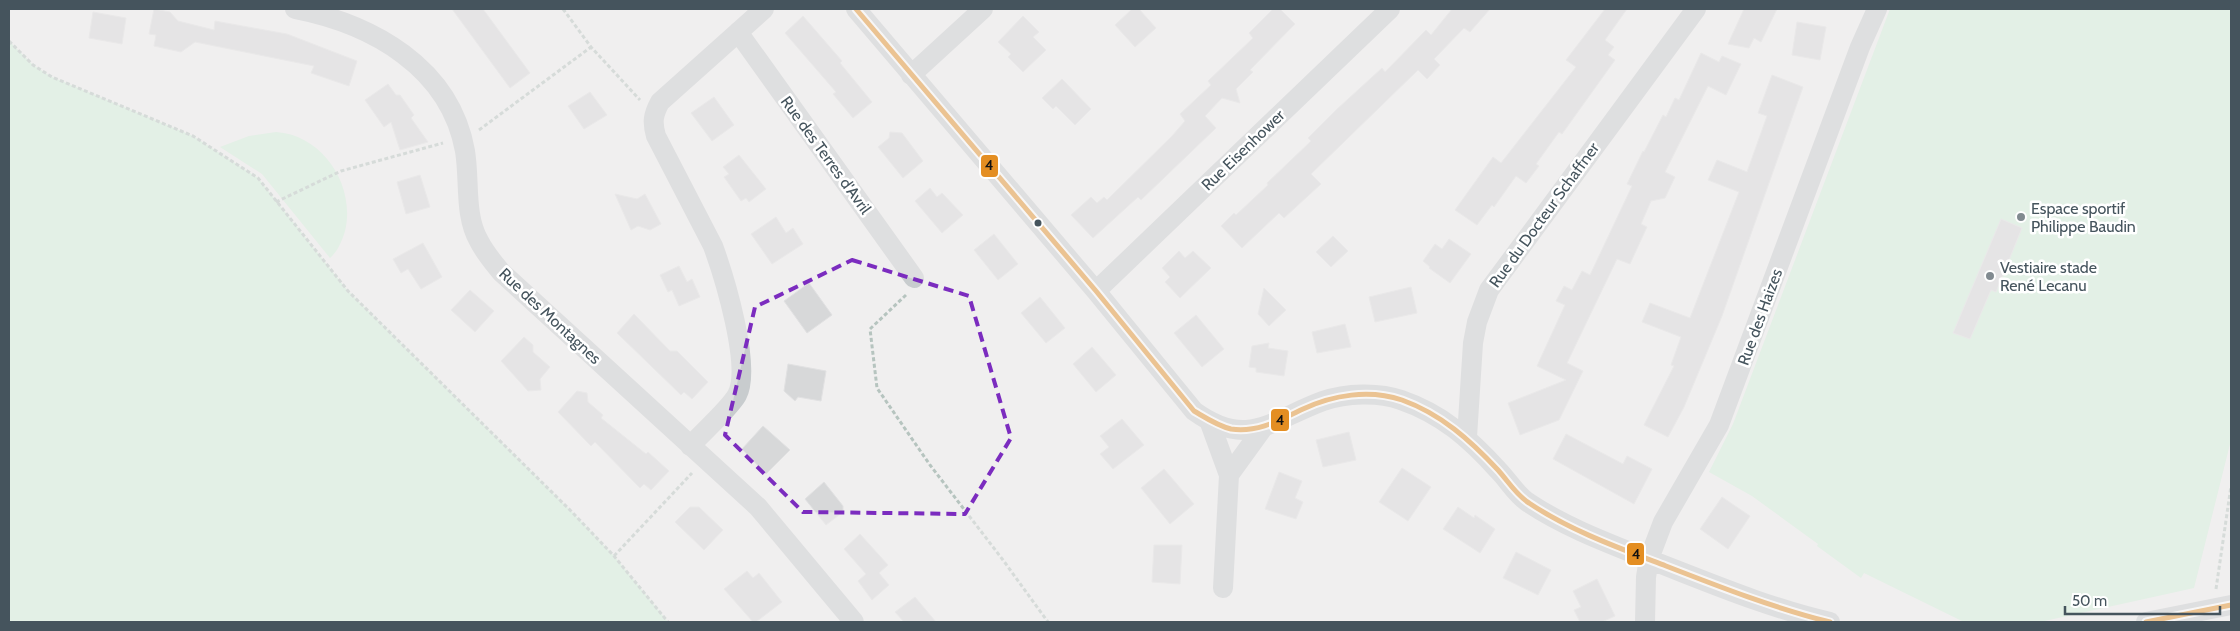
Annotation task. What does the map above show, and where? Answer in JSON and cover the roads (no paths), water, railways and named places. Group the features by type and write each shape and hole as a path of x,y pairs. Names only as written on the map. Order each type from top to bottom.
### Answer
{"street":[{"name":"Rue des Montagnes","path":"299,9 370,33 404,53 434,82 454,117 462,138 472,224 478,240 488,256 501,272 758,508 854,622"},
{"path":"690,446 737,396 741,381 741,360 719,264 713,246 656,136 652,124 654,114 660,102 764,9"},
{"path":"856,9 1096,292 1194,411 1210,423 1240,430 1263,428 1274,425 1325,400 1370,395 1400,400 1431,413 1467,437 1527,502 1563,522 1735,593 1830,622"},
{"path":"911,75 984,9"},
{"name":"Rue Eisenhower","path":"1096,292 1390,9"},
{"name":"Rue du Docteur Schaffner","path":"1467,437 1473,343 1477,322 1489,290 1696,9"},
{"name":"Rue des Haizes","path":"1645,622 1646,577 1649,559 1664,522 1719,425 1860,47 1877,9"},
{"name":"Rue des Terres d'Avril","path":"738,32 914,278"},
{"path":"1210,423 1229,475 1223,588"},
{"path":"1229,475 1263,428"},
{"path":"2146,622 2222,607"}],"place":[{"name":"Espace sportif Philippe Baudin","path":"2021,217"},
{"name":"Vestiaire stade René Lecanu","path":"1990,276"}]}
